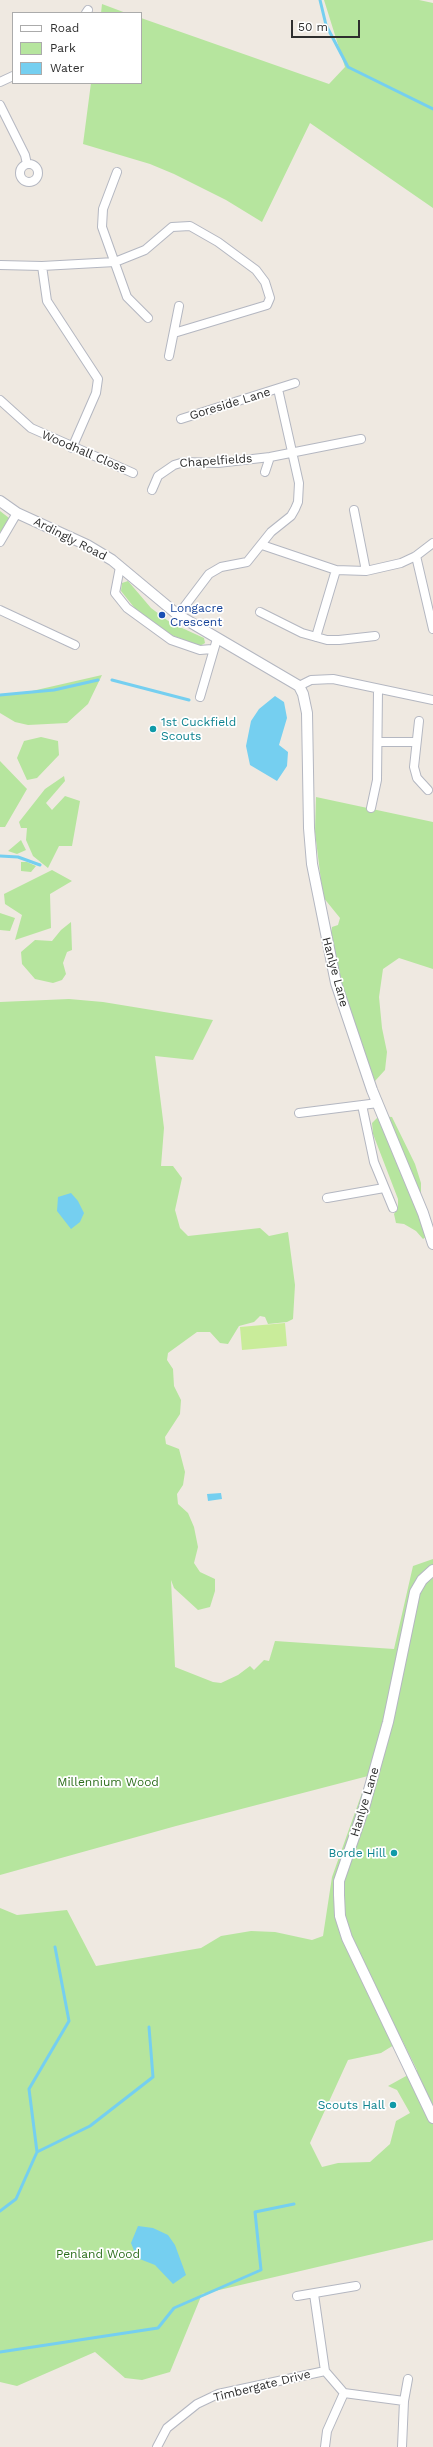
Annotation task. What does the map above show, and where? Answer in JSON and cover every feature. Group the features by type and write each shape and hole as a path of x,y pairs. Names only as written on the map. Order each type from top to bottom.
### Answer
{"street":[{"path":"0,82 12,76"},
{"path":"0,105 27,164"},
{"path":"117,172 103,210 102,227 127,297 148,318"},
{"path":"0,265 42,266 114,262 145,250 172,227 190,226 218,242 256,270 265,282 270,298 267,305 174,333"},
{"path":"42,266 47,301 98,379 96,393 72,448"},
{"path":"169,356 179,306"},
{"name":"Goreside Lane","path":"181,419 295,383"},
{"name":"Goreside Lane","path":"278,389 293,453"},
{"name":"Woodhall Close","path":"0,400 31,428 72,448 133,472"},
{"name":"Chapelfields","path":"152,490 158,476 174,465 184,462 218,463 270,457 361,439"},
{"path":"178,615 202,582 214,570 247,562 271,532 291,516 298,502 299,483 293,453"},
{"name":"Chapelfields","path":"265,472 270,457"},
{"name":"Ardingly Road","path":"0,501 17,513 87,545 120,567 178,615 299,686"},
{"path":"354,510 366,571"},
{"path":"0,542 17,513"},
{"path":"262,545 336,570 366,571 386,568 416,556 433,543"},
{"path":"416,556 433,629"},
{"path":"120,567 115,593 127,608 171,640 200,650 212,649"},
{"path":"316,637 336,570"},
{"path":"0,610 75,645"},
{"path":"260,612 288,628 316,637 339,640 374,636"},
{"path":"200,697 212,649 217,639"},
{"path":"299,686 311,680 333,679 378,690 433,700"},
{"name":"Hanlye Lane","path":"299,686 303,694 307,713 308,828 316,892 336,983 378,1103 397,1153 423,1213 433,1244"},
{"path":"371,808 377,780 379,742 378,690"},
{"path":"419,721 415,742 414,767 418,778 428,790"},
{"path":"379,742 415,742"},
{"path":"299,1113 378,1103"},
{"path":"362,1105 374,1162 393,1208"},
{"path":"327,1198 384,1188"},
{"name":"Hanlye Lane","path":"433,1570 422,1580 415,1592 388,1722 364,1808 340,1881 338,1908 347,1938 433,2118"},
{"path":"297,2296 356,2286"},
{"path":"314,2294 325,2371"},
{"name":"Timbergate Drive","path":"157,2447 167,2428 197,2404 218,2394 325,2371 344,2393"},
{"path":"402,2447 404,2401 408,2379"},
{"path":"325,2447 327,2431 344,2393 404,2401"}],"green space":[{"path":"324,0 419,0 433,3 433,208 310,123 262,222 226,200 174,174 150,164 83,144 91,84 142,84 142,18 329,84 345,67"},
{"path":"102,4 123,12 101,12"},
{"path":"0,511 9,518 0,533"},
{"path":"128,581 151,608 171,623 204,638 205,643 200,646 166,633 137,611 121,591 122,583"},
{"path":"102,675 88,704 67,723 28,725 15,722 0,713 0,695 32,691"},
{"path":"41,737 58,741 59,755 37,778 27,780 17,758 24,741"},
{"path":"0,761 27,789 5,827 0,827"},
{"path":"64,776 65,781 46,803 52,810 65,796 80,801 72,846 59,846 48,868 33,856 26,840 27,828 21,828 19,822 45,789"},
{"path":"316,797 433,822 433,969 399,958 383,969 379,997 382,1028 387,1052 385,1070 375,1081 349,1013 336,959 331,933 332,927 338,925 340,918 323,897 315,832"},
{"path":"21,840 26,850 17,854 8,851"},
{"path":"21,862 27,862 36,866 31,872 21,871"},
{"path":"52,870 72,881 50,894 51,928 15,940 22,915 5,904 4,894"},
{"path":"0,913 15,918 10,931 0,930"},
{"path":"71,922 72,950 67,952 63,963 66,974 62,980 53,983 35,979 22,964 21,952 35,940 52,941 61,930"},
{"path":"69,999 103,1002 213,1020 193,1060 155,1056 164,1128 161,1166 173,1166 182,1178 175,1210 180,1228 188,1236 260,1228 269,1236 288,1232 295,1285 293,1319 287,1322 268,1324 265,1317 260,1316 254,1322 239,1326 228,1344 220,1343 210,1332 197,1332 168,1353 167,1360 173,1369 174,1386 181,1400 180,1414 165,1437 166,1444 179,1449 185,1472 183,1485 177,1494 178,1504 188,1513 194,1527 198,1547 194,1563 200,1572 215,1579 215,1591 210,1607 198,1610 174,1588 171,1580 175,1667 213,1682 221,1683 238,1675 250,1666 254,1670 264,1660 269,1661 275,1641 394,1649 413,1566 433,1559 433,2240 202,2294 170,2372 142,2380 125,2378 95,2352 17,2386 0,2382 0,1908 17,1915 67,1910 96,1966 201,1948 221,1936 251,1931 275,1932 312,1940 323,1936 332,1877 368,1776 176,1826 0,1875 0,1002","holes":["402,2040 417,2070 388,2086 397,2090 410,2113 396,2121 390,2144 370,2162 338,2163 322,2167 310,2143 348,2060 381,2053"]},
{"path":"379,1116 392,1117 415,1164 421,1183 421,1192 415,1202 427,1236 423,1239 416,1231 404,1224 396,1223 394,1214 398,1207 398,1199 373,1134 372,1123"},
{"path":"285,1323 287,1346 242,1350 240,1327"}],"water":[{"path":"275,696 284,702 287,718 279,745 288,752 287,766 277,781 250,765 246,746 251,721 259,709"},
{"path":"71,1193 78,1201 84,1213 80,1222 71,1229 57,1211 58,1197"},
{"path":"221,1493 222,1499 208,1501 207,1494"},
{"path":"138,2226 153,2228 168,2235 175,2245 186,2275 173,2284 155,2265 137,2258 131,2243"}],"waterway":[{"path":"320,0 326,25 348,67 433,109"},
{"path":"0,695 54,690 98,680"},
{"path":"112,680 189,700"},
{"path":"0,856 18,857 40,865"},
{"path":"37,2152 29,2089 69,2021 55,1947"},
{"path":"0,2211 16,2199 37,2152 90,2126 153,2077 149,2027"},
{"path":"0,2352 158,2328 174,2308 261,2270 255,2212 294,2204"}],"place":[{"name":"Longacre Crescent","path":"162,615"},
{"name":"1st Cuckfield Scouts","path":"153,729"},
{"name":"Borde Hill","path":"394,1853"},
{"name":"Scouts Hall","path":"393,2105"}],"park label":[{"name":"Millennium Wood","path":"108,1782"},
{"name":"Penland Wood","path":"98,2254"}]}
